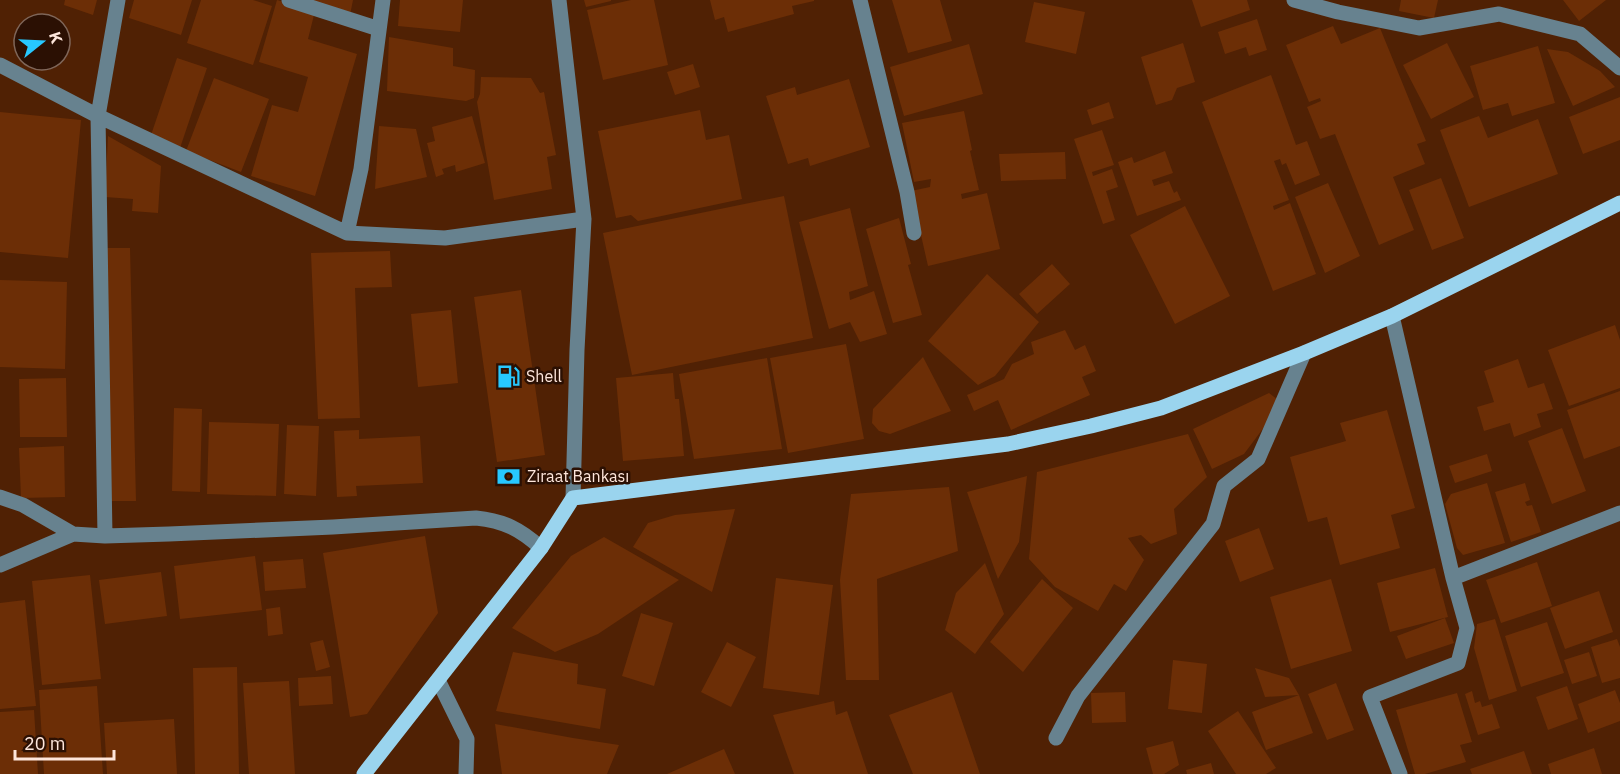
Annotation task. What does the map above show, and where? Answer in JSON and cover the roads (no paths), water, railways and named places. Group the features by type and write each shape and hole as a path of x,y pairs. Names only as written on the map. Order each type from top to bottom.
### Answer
{"main road":[{"path":"364,774 541,548 573,498 1008,444 1161,408 1304,353 1392,316 1620,203"}],"street":[{"path":"105,536 99,116 118,0"},
{"path":"289,0 379,29"},
{"path":"347,233 361,169 383,0"},
{"path":"559,0 584,219 577,350 573,498"},
{"path":"860,0 907,192 914,233"},
{"path":"1294,0 1338,12 1419,28 1499,14 1580,34 1620,68"},
{"path":"0,65 99,116 347,233 445,238 584,219"},
{"path":"1392,316 1453,578 1467,628 1458,663 1370,697 1400,774"},
{"path":"1056,738 1078,696 1213,524 1224,486 1258,459 1304,353"},
{"path":"0,497 24,505 73,534 105,536 333,527 476,518 509,525 525,534 541,548"},
{"path":"1453,578 1620,513"},
{"path":"0,566 73,534"},
{"path":"438,680 467,739 466,774"}],"place":[{"name":"Shell","path":"508,376"},
{"name":"Ziraat Bankası","path":"509,476"}]}
